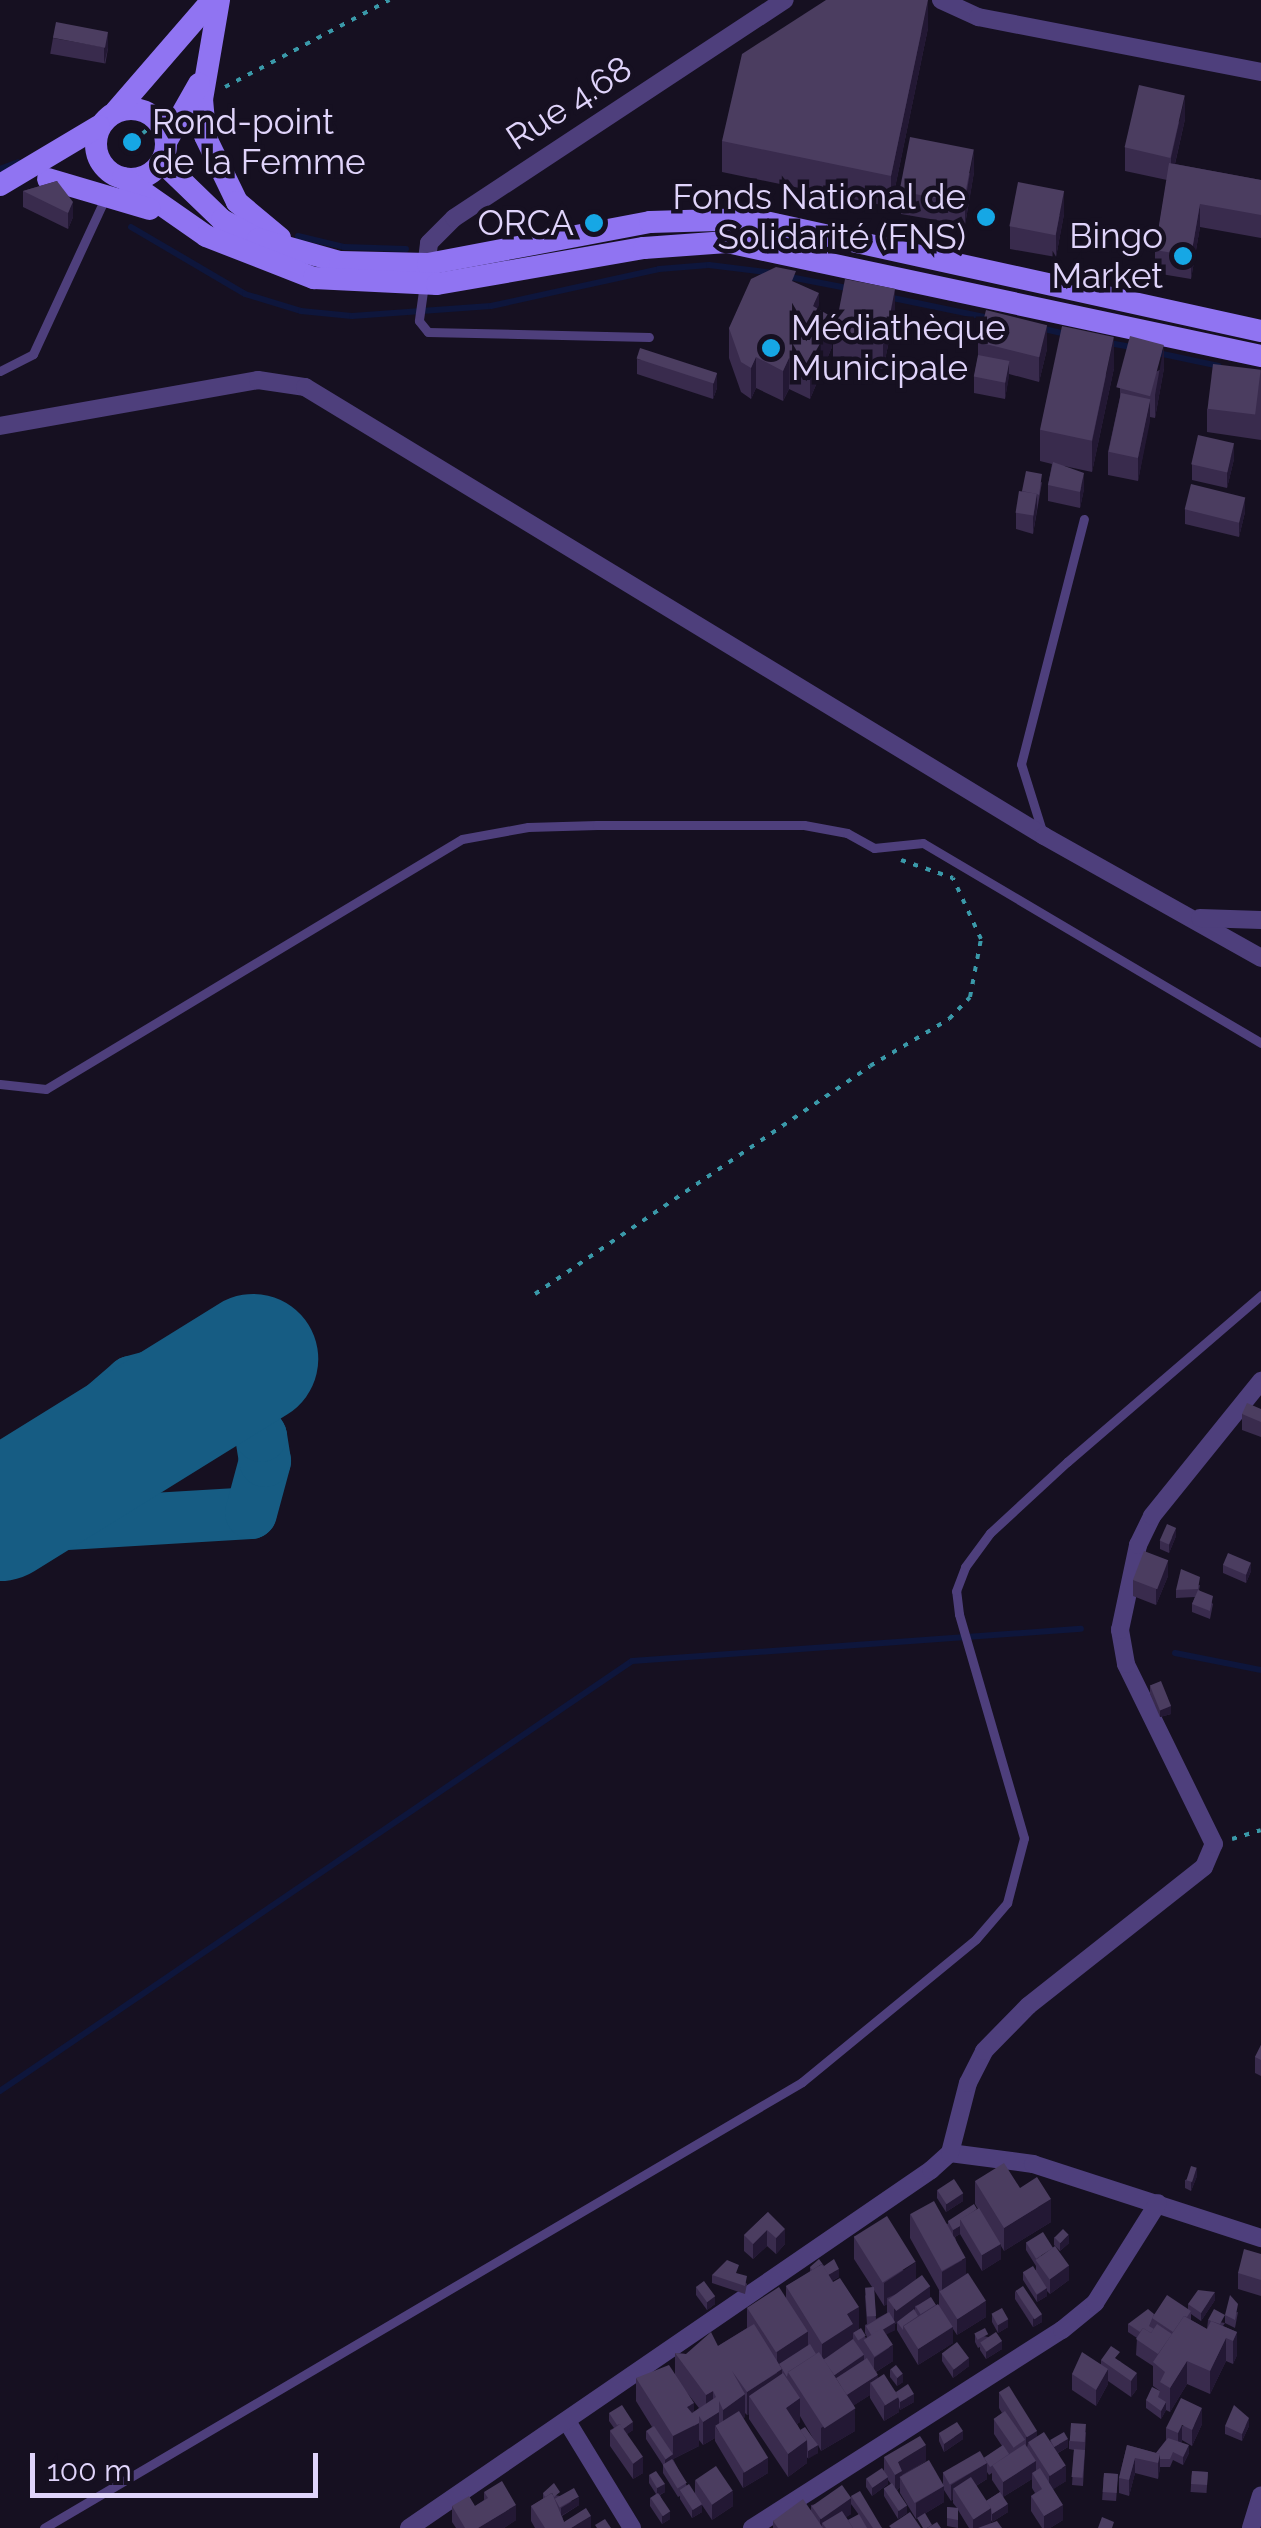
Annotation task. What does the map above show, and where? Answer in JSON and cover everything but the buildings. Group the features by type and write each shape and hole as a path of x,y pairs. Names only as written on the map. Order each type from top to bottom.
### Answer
{"main road":[{"path":"216,0 202,99 205,136 237,202 303,254"},
{"path":"0,186 108,118 162,66 216,0"},
{"path":"0,186 48,179 114,181 147,175 207,62"},
{"path":"108,118 139,109 222,220 303,254 426,274 650,222 752,220 1261,331"},
{"path":"108,118 96,151 114,181 187,226 260,262 314,278 426,274 727,242 1261,356"}],"street":[{"name":"Rue 4.68","path":"426,274 429,243 454,218 784,0"},
{"path":"941,0 978,17 1261,72"},
{"path":"0,426 258,380 305,387 1044,836 1261,958"},
{"path":"1194,918 1261,920"},
{"path":"414,2527 568,2424 950,2152 968,2083 984,2051 1028,2006 1204,1867 1214,1844 1126,1664 1120,1630 1138,1545 1152,1516 1261,1381"},
{"path":"950,2152 1034,2164 1261,2238"},
{"path":"752,2528 1062,2330 1095,2303 1158,2203"},
{"path":"568,2424 632,2528"},
{"path":"1251,2528 1261,2495"}],"lane":[{"path":"0,371 33,354 114,181"},
{"path":"426,274 418,309 428,332 649,337"},
{"path":"1044,836 1021,764 1084,519"},
{"path":"0,1084 46,1089 462,839 546,826 804,825 846,833 874,848 923,843 1261,1043"},
{"path":"44,2528 802,2082 976,1940 1007,1902 1024,1838 978,1666 958,1614 956,1590 990,1533 1261,1295"}],"path":[{"path":"202,99 389,0"},
{"path":"132,142 162,142"},
{"path":"874,848 953,878 990,881"},
{"path":"535,1294 949,1019 970,997 981,938 953,878"},
{"path":"1214,1844 1261,1830"}],"waterway":[{"path":"0,169 18,162"},
{"path":"131,227 245,294 301,311 352,316 491,306 659,269 709,265 773,273"},
{"path":"298,236 344,247 406,249"},
{"path":"790,277 847,288"},
{"path":"888,297 989,318"},
{"path":"1040,328 1067,334"},
{"path":"1109,343 1136,348"},
{"path":"1158,353 1219,366"},
{"path":"0,2091 632,1661 1081,1629"},
{"path":"1175,1653 1261,1670"}],"taxiway":[{"path":"0,1528 251,1513 265,1461 261,1436 237,1397 217,1382 160,1374 131,1382 106,1404 84,1464"}],"runway":[{"path":"0,1516 253,1359"}],"place":[{"name":"Rond-point de la Femme","path":"132,142"},
{"name":"Fonds National de Solidarité (FNS)","path":"986,217"},
{"name":"ORCA","path":"594,223"},
{"name":"Bingo Market","path":"1183,256"},
{"name":"Médiathèque Municipale","path":"771,348"}]}
